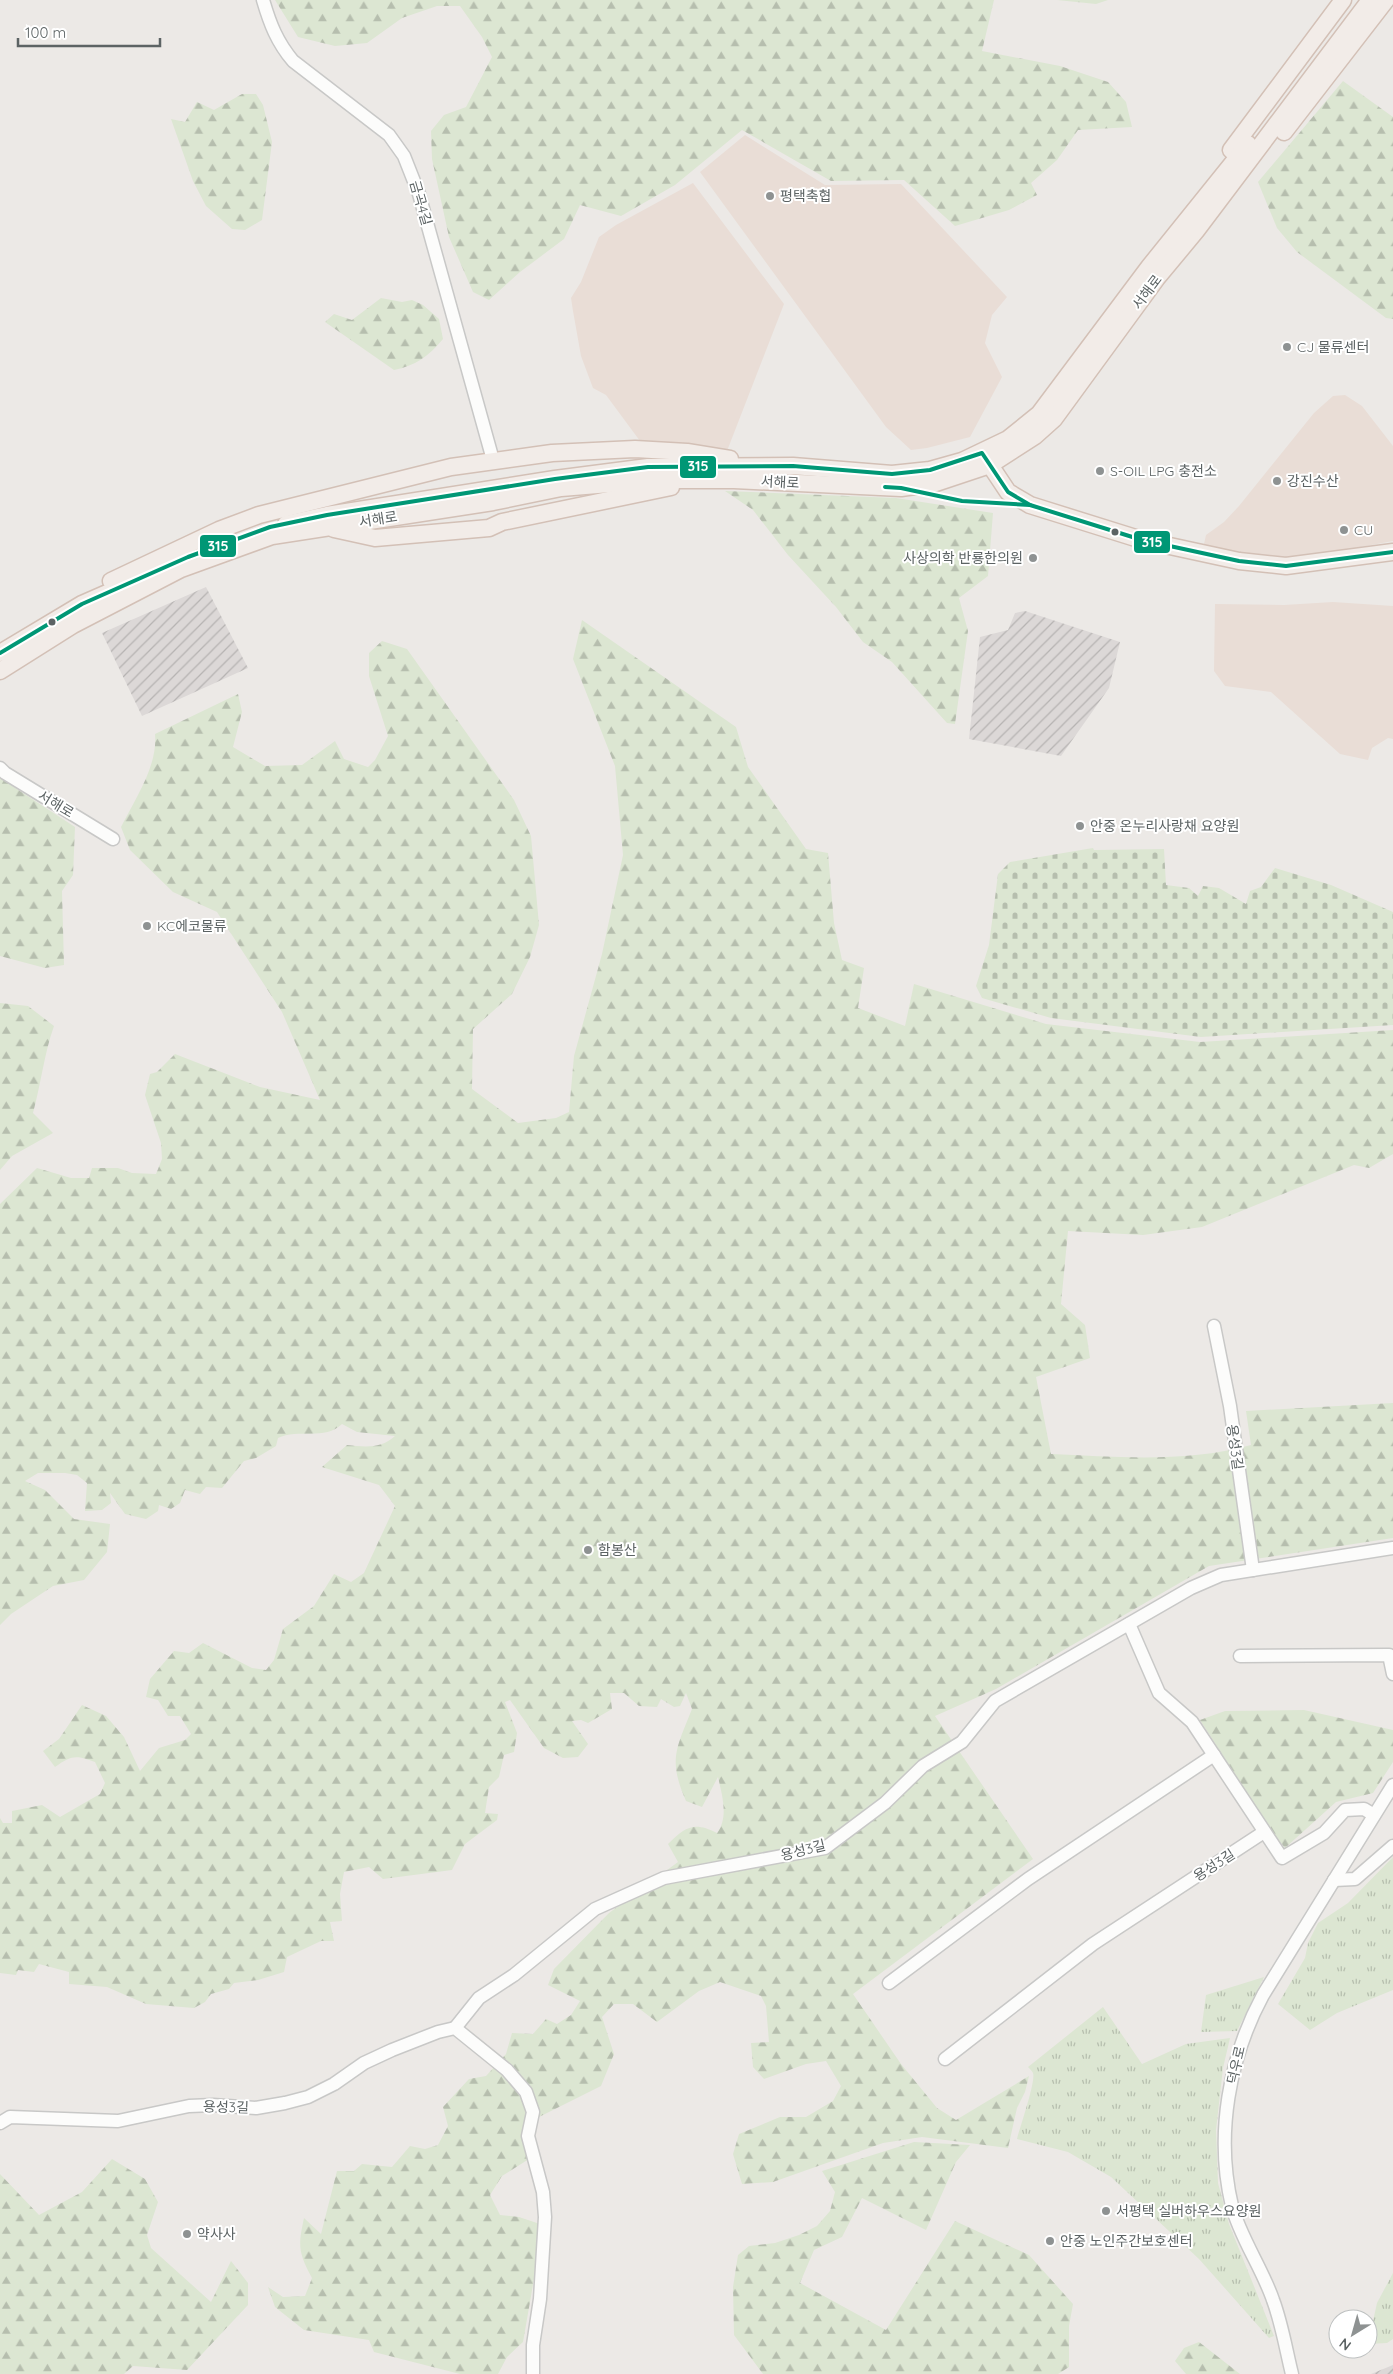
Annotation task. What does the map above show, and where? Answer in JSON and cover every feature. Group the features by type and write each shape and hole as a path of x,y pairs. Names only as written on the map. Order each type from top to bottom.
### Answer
{"main road":[{"path":"1148,267 1194,199 1343,0"},
{"name":"서해로","path":"0,653 82,604 188,557 270,528 328,514 555,479 648,467 793,466 892,474 930,470 962,462 986,459 1039,414 1148,267 1314,60 1358,0"},
{"name":"서해로","path":"0,671 73,624 181,569 272,536 493,502 561,488 658,480 901,488 936,483 1035,436 1054,419 1157,278 1196,231 1370,0"},
{"path":"1196,231 1248,177 1386,0"},
{"path":"82,604 111,582 139,566 219,530 260,515 451,467 552,453 635,449 720,456 753,466"},
{"path":"986,459 1008,492 1030,505 1184,551 1239,561 1286,566 1393,552"},
{"path":"328,527 376,538 480,529 502,522 700,480"}],"street":[{"name":"금곡4길","path":"263,0 272,28 283,49 293,61 389,135 404,156 419,194 494,460"},
{"name":"서해로","path":"0,768 5,773 113,839"},
{"name":"용성3길","path":"1214,1326 1230,1406 1252,1570"},
{"name":"용성3길","path":"0,2123 10,2117 118,2121 189,2106 213,2105 256,2108 308,2097 334,2084 364,2063 438,2032 455,2028 479,1998 514,1975 595,1910 664,1878 826,1848 885,1803 924,1766 962,1742 995,1701 1191,1588 1221,1575 1393,1548"},
{"path":"1130,1624 1159,1693 1192,1722 1282,1858 1324,1833 1345,1810 1364,1809 1374,1815"},
{"path":"1240,1656 1389,1655 1393,1674"},
{"path":"889,1984 1028,1879 1214,1755"},
{"name":"덕우로","path":"1292,2374 1274,2300 1232,2208 1228,2183 1225,2119 1235,2063 1248,2024 1279,1967 1393,1786"},
{"name":"용성3길","path":"945,2059 1093,1944 1264,1832"},
{"path":"1334,1880 1355,1879 1393,1846"},
{"path":"455,2028 507,2070 526,2092 533,2112 528,2136 543,2192 545,2217 540,2299 533,2345 533,2374"}],"shaded area":[{"path":"745,135 825,185 901,184 1007,297 992,315 985,343 1002,377 970,437 911,450 886,427 700,172"},
{"path":"693,183 784,304 727,451 640,441 606,395 593,388 581,356 571,298 581,282 599,237 616,225"},
{"path":"1345,395 1362,406 1393,446 1393,541 1301,558 1232,553 1204,544 1206,535 1224,522 1239,506 1314,413 1333,396"},
{"path":"206,587 248,668 142,716 102,633"},
{"path":"1333,602 1393,606 1393,739 1388,738 1372,748 1368,760 1340,754 1271,692 1225,686 1214,671 1215,604 1284,605"},
{"path":"1025,611 1120,642 1109,688 1061,756 969,739 980,637 1008,630 1015,613"},
{"path":"1393,2365 1393,2374 1371,2374"}],"green space":[{"path":"275,0 994,0 982,51 1060,66 1108,82 1126,102 1132,127 1078,130 1057,160 1031,183 1037,195 1009,210 955,226 904,180 831,181 742,130 675,185 621,216 580,205 564,239 520,272 489,300 473,292 449,237 432,159 431,131 444,115 466,107 492,57 482,37 460,6 437,6 402,18 367,43 335,46 298,37"},
{"path":"1057,0 1108,0 1096,4"},
{"path":"1343,81 1393,117 1393,319 1386,318 1297,252 1277,228 1258,182"},
{"path":"242,94 256,94 263,105 272,142 262,220 245,230 232,229 206,206 193,181 171,119 185,122 197,102 214,110"},
{"path":"381,298 402,302 412,300 423,305 439,319 443,339 421,359 409,366 394,370 325,322 334,314 352,320"},
{"path":"725,491 896,498 993,513 988,576 959,598 968,631 955,724 947,723 892,662 863,642 836,607 788,555 753,510"},
{"path":"582,620 736,727 748,767 806,849 828,853 834,923 842,960 864,968 858,1008 905,1026 914,984 1046,1024 1200,1042 1393,1030 1393,1154 1369,1168 1354,1165 1202,1227 1143,1235 1068,1231 1061,1304 1085,1325 1090,1358 1036,1377 1051,1454 1177,1457 1226,1451 1251,1445 1246,1411 1393,1403 1393,1538 1209,1566 996,1689 935,1716 1033,1859 853,1994 901,2064 937,2108 956,2120 1029,2076 1025,2092 1017,2108 1008,2148 922,2137 883,2143 773,2182 742,2184 733,2154 739,2134 780,2117 806,2117 833,2101 841,2086 826,2061 806,2064 764,2079 753,2067 751,2043 769,2042 766,2006 761,1996 720,1982 699,1991 657,2022 633,2004 614,2004 602,2017 614,2054 601,2086 523,2125 529,2159 502,2176 490,2195 500,2215 519,2217 540,2224 538,2256 523,2342 507,2357 498,2374 460,2374 374,2352 369,2340 304,2330 275,2307 268,2287 283,2297 305,2296 312,2278 300,2249 304,2218 321,2234 337,2171 354,2171 362,2164 392,2167 410,2146 425,2149 438,2145 448,2126 443,2107 469,2079 486,2076 506,2054 512,2033 533,2034 546,2019 557,2024 571,2015 580,2001 548,1985 554,1969 609,1913 678,1862 668,1844 680,1833 690,1828 702,1827 717,1833 721,1827 724,1813 718,1777 702,1807 686,1801 677,1775 676,1755 678,1745 692,1709 686,1693 680,1706 674,1707 661,1699 657,1707 639,1706 624,1693 610,1693 612,1709 588,1723 581,1720 572,1721 588,1744 578,1757 563,1758 544,1748 510,1700 505,1702 517,1733 514,1752 504,1755 499,1777 489,1787 485,1813 498,1814 497,1820 465,1844 452,1870 383,1879 369,1867 344,1872 340,1894 342,1921 330,1922 334,1941 321,1941 287,1957 284,1972 258,1980 234,1983 229,1989 211,1994 205,2002 194,2008 146,2004 107,1987 69,1984 69,1972 39,1964 34,1972 18,1970 16,1975 0,1973 0,1818 3,1823 12,1823 12,1811 42,1805 60,1817 100,1794 105,1783 95,1762 74,1757 55,1767 43,1751 59,1739 82,1705 106,1716 124,1737 140,1771 159,1748 185,1740 191,1734 180,1716 168,1716 158,1700 146,1697 150,1679 174,1651 189,1653 203,1643 252,1668 266,1670 274,1660 283,1629 314,1606 334,1574 351,1582 364,1573 395,1506 379,1485 322,1467 347,1445 378,1445 395,1436 357,1432 342,1424 328,1432 286,1435 278,1438 276,1446 256,1458 244,1461 222,1488 206,1487 200,1494 185,1490 180,1503 171,1509 159,1505 158,1511 146,1519 125,1514 110,1493 111,1503 102,1510 85,1511 87,1483 77,1475 38,1473 25,1481 45,1490 74,1519 110,1524 107,1552 84,1580 53,1586 11,1614 0,1625 0,1204 37,1168 71,1178 89,1178 92,1168 118,1168 132,1173 156,1174 162,1159 161,1143 145,1095 150,1074 157,1072 175,1054 260,1087 320,1100 282,1012 217,912 173,892 130,850 121,827 139,794 149,770 155,746 155,734 238,694 242,712 233,747 265,766 302,765 335,741 344,759 368,767 375,760 388,736 369,676 369,653 382,641 407,649 514,800 531,836 539,925 530,957 512,994 473,1029 472,1089 518,1123 556,1118 569,1112 574,1056 602,954 623,855 615,766 573,659"},
{"path":"0,778 75,827 73,875 62,891 64,965 45,968 0,956"},
{"path":"1093,848 1094,850 1164,849 1166,885 1189,888 1198,896 1203,886 1219,888 1246,904 1250,891 1261,887 1275,868 1331,885 1393,912 1393,1025 1201,1037 1051,1018 982,998 976,986 989,945 998,874 1010,862"},
{"path":"0,1003 28,1006 54,1026 33,1113 53,1133 12,1156 0,1170"},
{"path":"1304,1710 1393,1730 1393,1762 1373,1793 1336,1802 1285,1848 1267,1825 1200,1720 1225,1711"},
{"path":"1393,1857 1393,1990 1337,2013 1310,2030 1278,2004 1305,1958 1308,1943 1318,1923 1348,1903"},
{"path":"1264,1977 1237,2031 1201,2032 1206,1995"},
{"path":"1103,2007 1142,2064 1186,2044 1230,2038 1223,2068 1216,2130 1218,2183 1229,2224 1274,2336 1269,2338 1199,2259 1111,2177 1068,2152 1017,2139 1032,2085 1033,2073 1028,2067"},
{"path":"914,2142 970,2145 956,2162 926,2230 862,2198 842,2237 814,2250 800,2283 886,2330 955,2221 1029,2255 1073,2304 1069,2326 1069,2367 1058,2374 763,2374 734,2335 733,2287 738,2255 749,2246 775,2243 799,2235 817,2226 830,2211 835,2192 822,2171"},
{"path":"112,2159 145,2179 158,2202 147,2235 151,2248 211,2302 231,2261 248,2283 248,2305 187,2370 133,2366 124,2374 0,2374 0,2174 39,2215 82,2192"},
{"path":"1393,2273 1393,2339 1387,2343 1378,2343 1377,2303"},
{"path":"1199,2342 1240,2374 1186,2374 1175,2361 1184,2348"}],"transit line":[{"name":"315","path":"0,653 82,604 188,557 270,527 327,515 555,479 648,467 793,466 892,474 930,470 982,453 1008,492 1030,505 1142,540 1239,561 1286,566 1393,552"},
{"name":"315","path":"885,487 901,488 962,501 1030,505"}],"place":[{"name":"평택축협","path":"770,196"},
{"name":"CJ 물류센터","path":"1287,347"},
{"name":"S-OIL LPG 충전소","path":"1100,471"},
{"name":"강진수산","path":"1277,481"},
{"name":"CU","path":"1344,530"},
{"name":"사상의학 반룡한의원","path":"1033,558"},
{"name":"안중 온누리사랑채 요양원","path":"1080,826"},
{"name":"KC에코물류","path":"147,926"},
{"name":"함봉산","path":"588,1550"},
{"name":"서평택 실버하우스요양원","path":"1106,2211"},
{"name":"약사사","path":"187,2234"},
{"name":"안중 노인주간보호센터","path":"1050,2241"}]}
